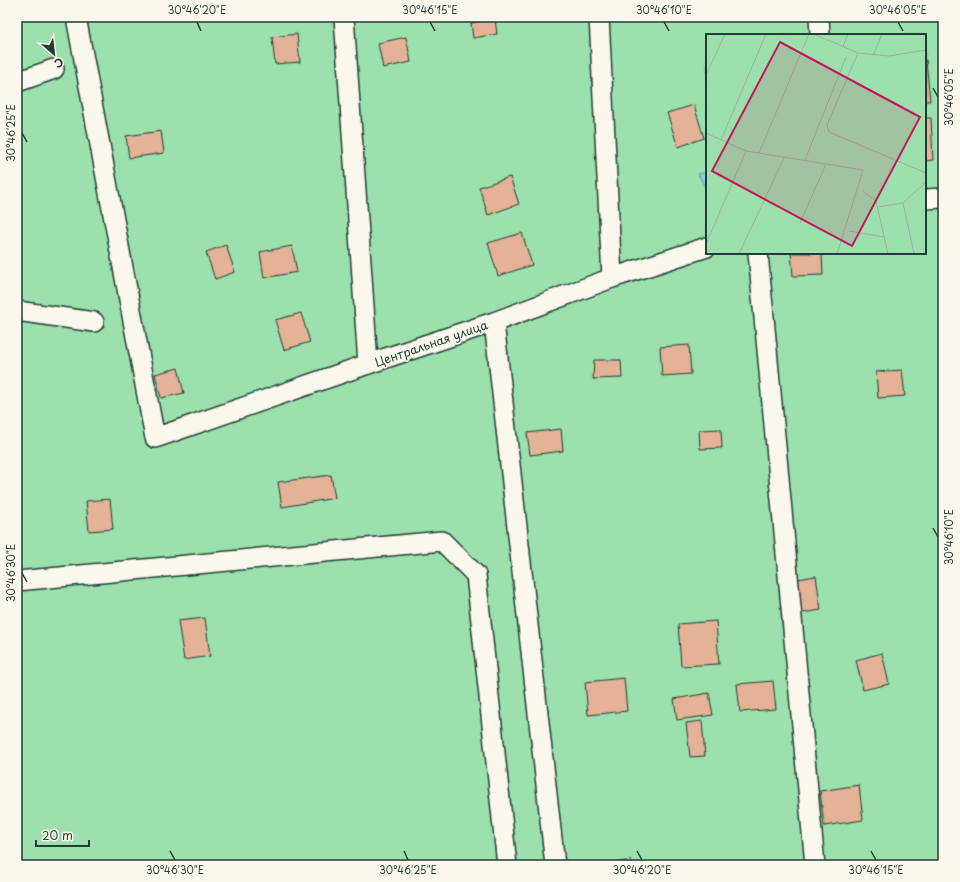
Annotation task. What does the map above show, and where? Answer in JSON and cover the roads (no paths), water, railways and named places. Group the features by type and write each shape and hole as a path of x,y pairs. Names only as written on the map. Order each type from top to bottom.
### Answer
{"street":[{"name":"Центральная улица","path":"76,17 155,438 494,322 612,278 706,247"},
{"path":"344,17 368,364"},
{"path":"599,17 612,278"},
{"path":"819,17 820,34"},
{"path":"17,82 54,69"},
{"path":"926,200 943,198"},
{"path":"758,254 815,865"},
{"path":"17,311 94,322"},
{"path":"494,322 555,865"},
{"path":"17,581 442,541 476,575 507,865"}],"water":[{"path":"706,172 706,189 698,174"}]}
